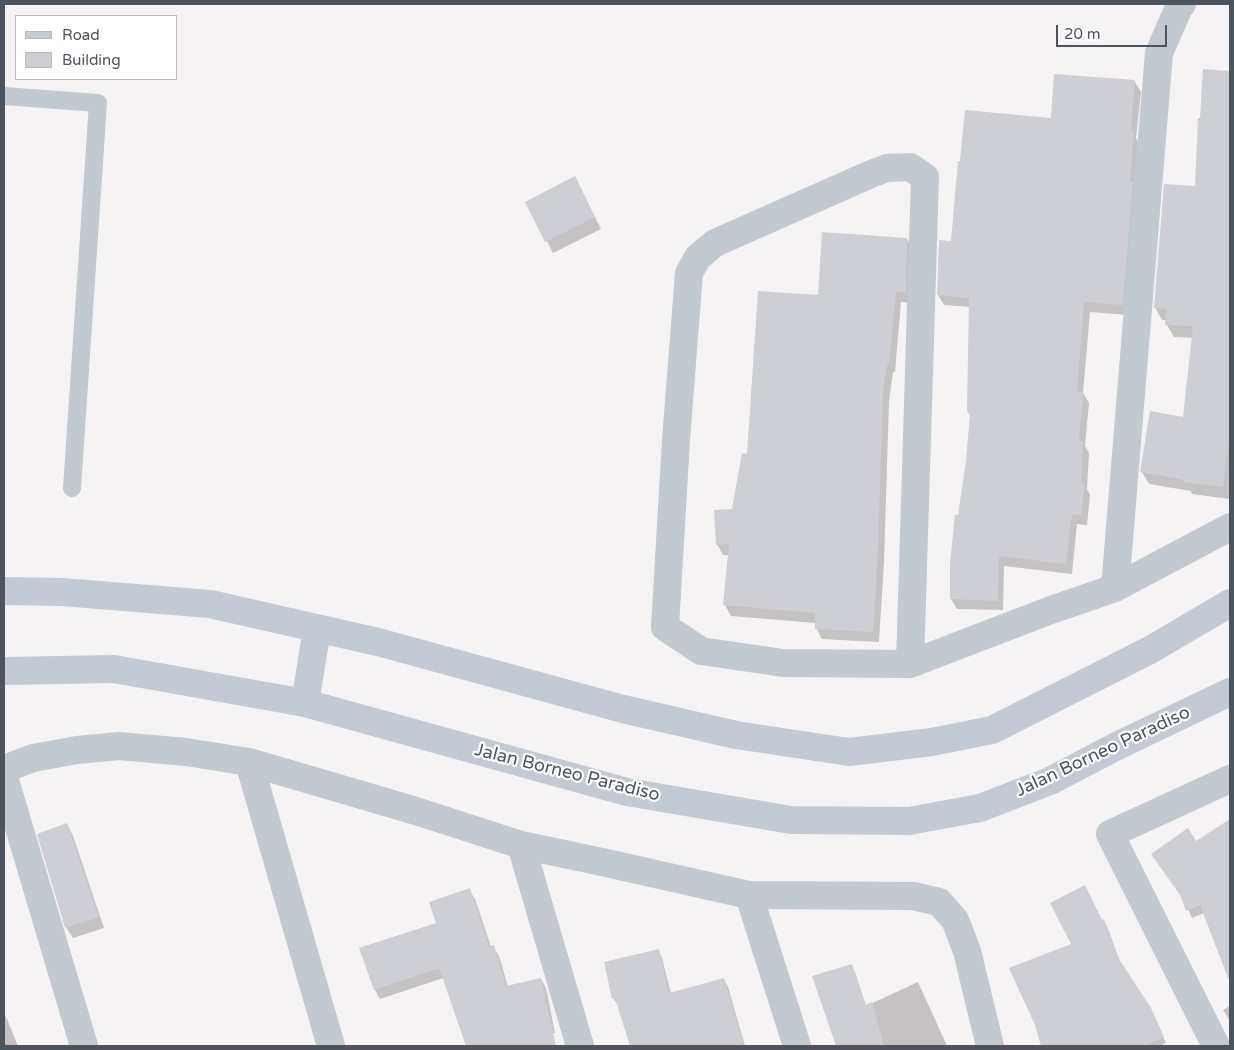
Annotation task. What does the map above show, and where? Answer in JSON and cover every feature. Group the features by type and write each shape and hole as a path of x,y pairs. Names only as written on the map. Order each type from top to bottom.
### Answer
{"street":[{"path":"1115,588 1160,53 1182,4"},
{"path":"910,664 925,176 910,167 886,168 715,243 698,257 689,273 664,627 701,650 728,655 783,663 910,664 1051,610 1115,588 1230,527"},
{"path":"4,591 62,592 210,604 378,642 623,709 736,735 849,752 932,742 992,730 1150,650 1230,603"},
{"path":"305,703 317,629"},
{"name":"Jalan Borneo Paradiso","path":"4,671 114,670 305,703 627,792 791,820 909,821 980,808 1050,781 1117,746 1230,692"},
{"path":"4,769 42,756 118,746 186,752 249,762 416,811 521,845 749,895 913,896 939,902 955,920 966,951 990,1046"},
{"path":"249,762 330,1046"},
{"path":"4,777 84,1046"},
{"path":"1216,1046 1110,834 1230,779"},
{"path":"521,845 580,1046"},
{"path":"749,895 797,1046"}],"lane":[{"path":"4,96 98,103 72,488"}],"building":[{"path":"1203,69 1230,71 1230,433 1223,487 1184,482 1184,480 1140,472 1150,411 1183,417 1193,326 1165,325 1166,309 1154,308 1164,184 1195,186 1198,118 1200,118"},
{"path":"1054,74 1135,80 1130,182 1133,182 1123,305 1084,302 1077,391 1083,392 1079,441 1083,441 1081,483 1085,484 1081,515 1072,514 1066,564 999,556 998,601 950,599 950,563 955,515 958,515 966,461 970,413 967,412 969,298 937,295 939,240 951,241 958,161 960,161 965,110 1051,118"},
{"path":"575,176 595,217 545,242 525,202"},
{"path":"822,232 907,238 906,293 896,292 889,362 883,390 878,551 873,632 815,629 815,613 723,605 729,544 716,545 714,510 732,509 742,453 747,454 758,291 818,295"},
{"path":"1230,819 1230,978 1228,978 1200,905 1186,911 1180,895 1151,854 1188,828 1196,841"},
{"path":"67,823 99,917 65,928 37,834"},
{"path":"1085,885 1102,920 1104,919 1119,959 1151,1008 1164,1037 1144,1046 1041,1046 1035,1025 1009,968 1071,944 1050,903"},
{"path":"470,888 489,946 494,945 506,986 541,978 556,1046 466,1046 439,968 374,990 359,948 436,923 429,902"},
{"path":"659,949 669,993 724,978 744,1046 630,1046 615,998 612,999 604,962"},
{"path":"852,964 865,1005 872,1002 884,1046 836,1046 812,976"}]}
